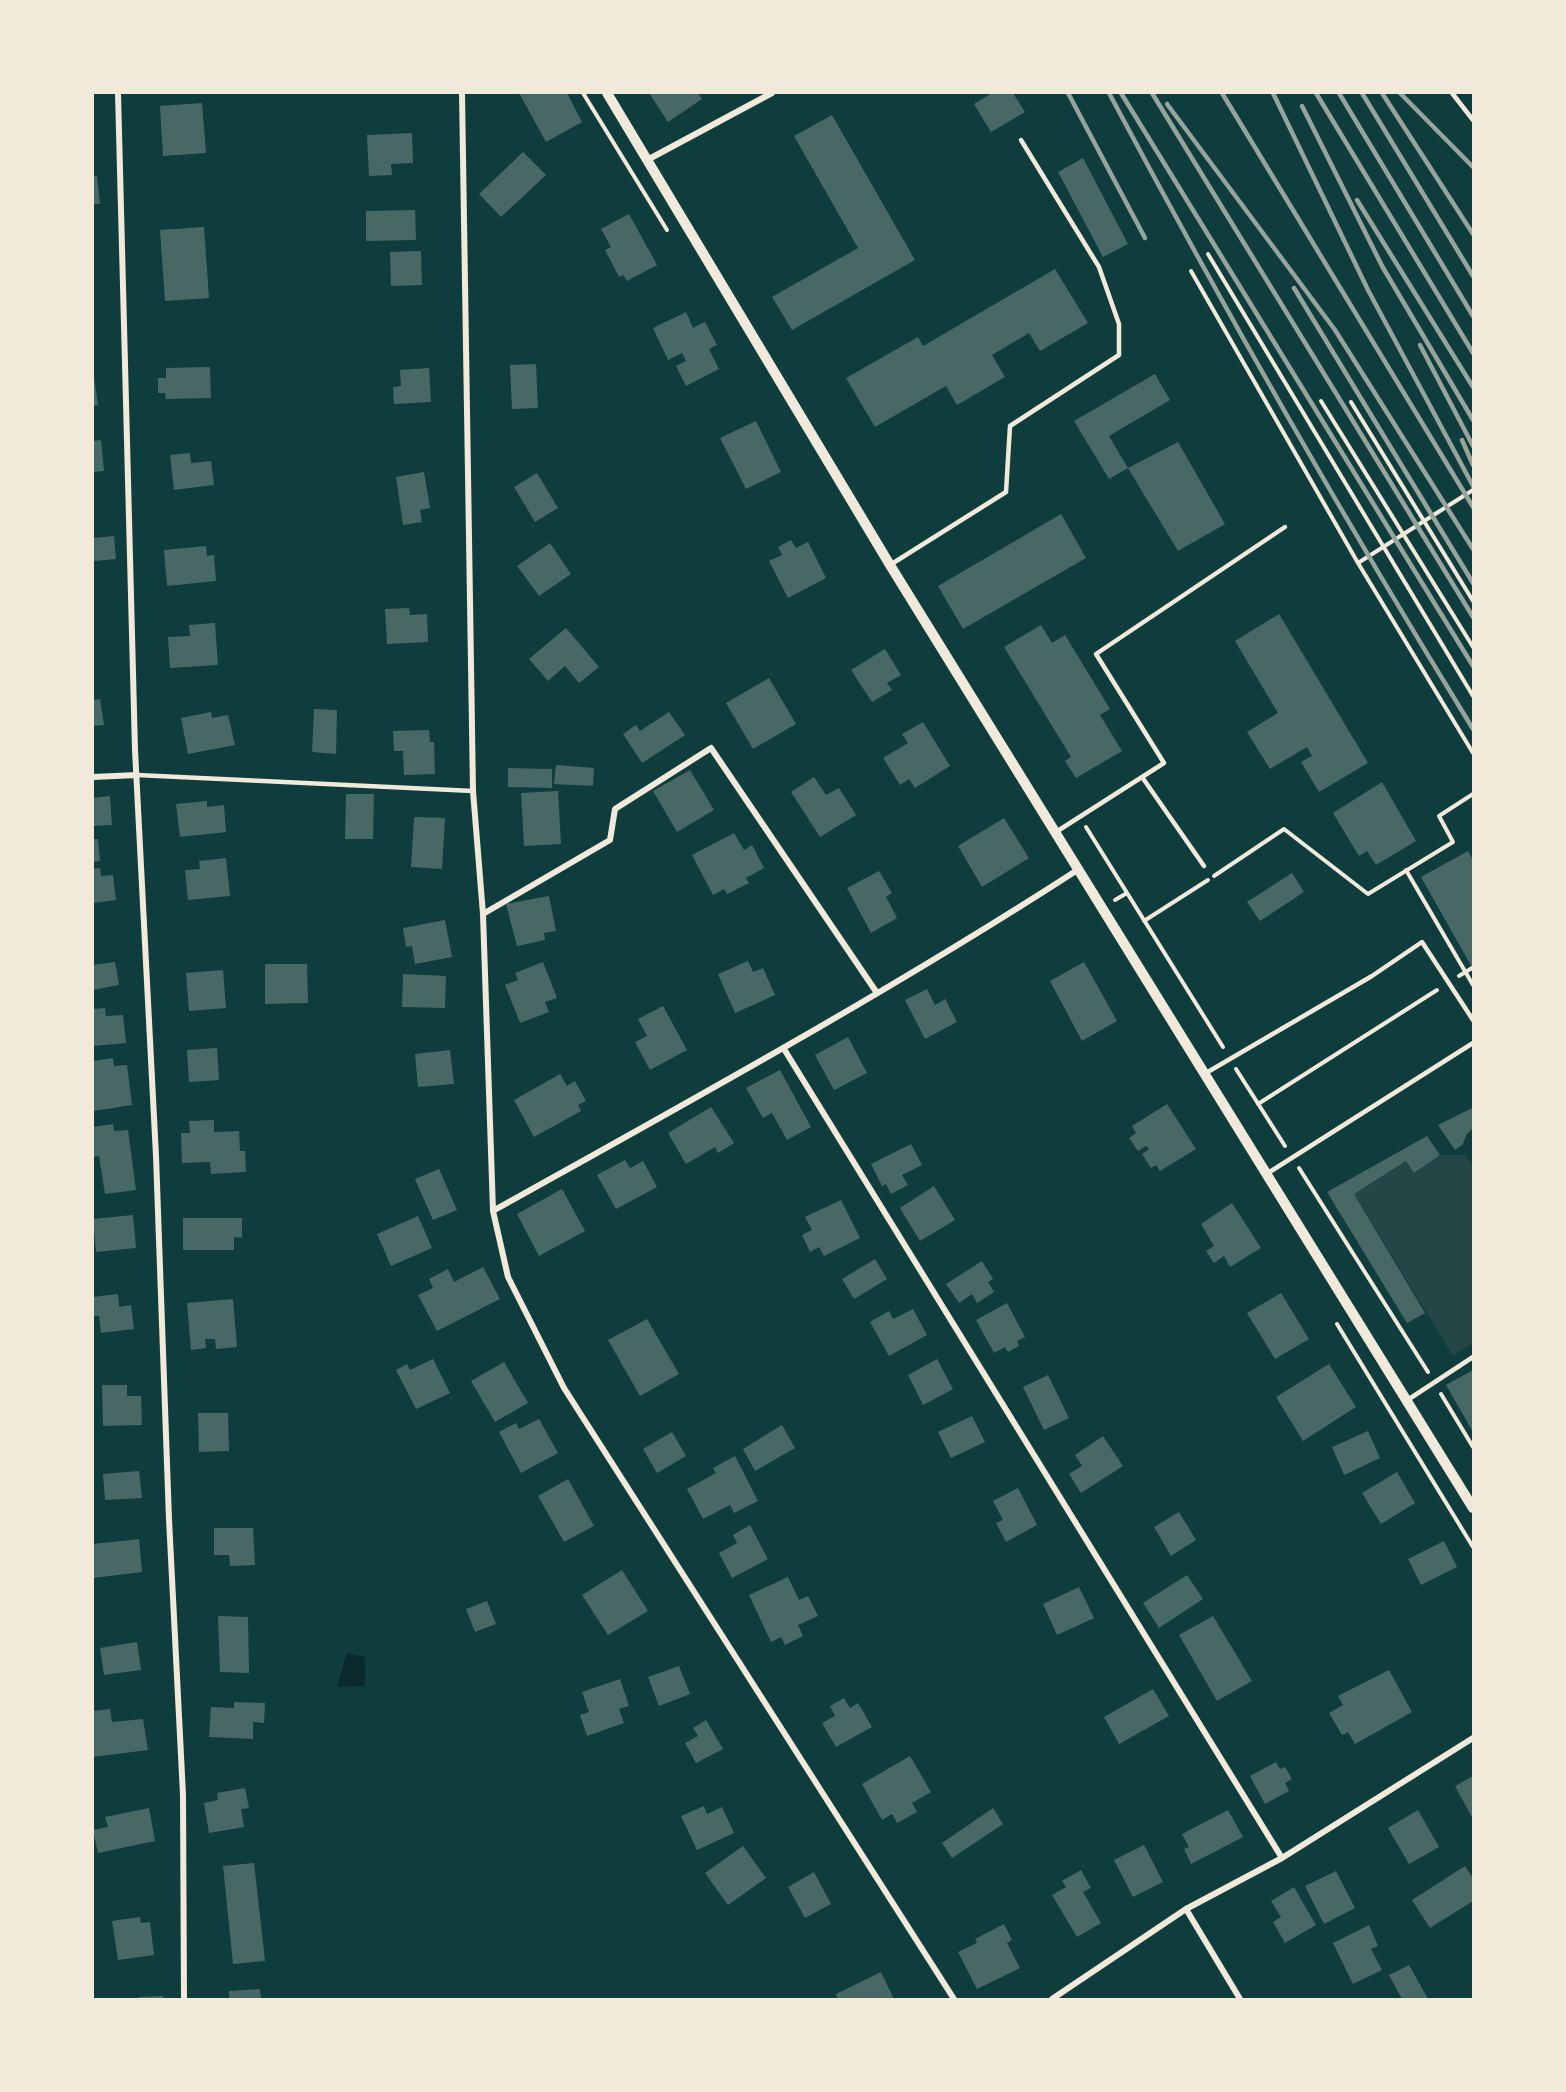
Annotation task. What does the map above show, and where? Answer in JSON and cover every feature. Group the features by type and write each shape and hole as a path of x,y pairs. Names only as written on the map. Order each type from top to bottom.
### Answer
{"street":[{"path":"118,93 136,775 156,1156 169,1519 183,1795 184,1999"},
{"path":"462,93 473,791 483,914 493,1212 508,1277 564,1388 954,1999"},
{"path":"606,93 649,159 890,565 1473,1508"},
{"path":"649,159 772,93"},
{"path":"483,914 610,840 615,809 711,748 877,993"},
{"path":"93,777 136,775"},
{"path":"493,1212 783,1049 979,934 1079,869"},
{"path":"783,1049 1282,1858"},
{"path":"1052,1999 1186,1909 1282,1858 1473,1738"},
{"path":"1186,1909 1240,1999"}],"lane":[{"path":"1452,93 1473,120"},
{"path":"890,565 1006,492 1010,426 1119,354 1119,324 1099,267 1022,140"},
{"path":"1056,832 1164,763 1096,654 1286,527"},
{"path":"136,775 473,791"},
{"path":"1142,777 1204,866"},
{"path":"1204,1074 1372,976 1422,942 1473,1020"},
{"path":"1266,1174 1473,1043"},
{"path":"1406,1401 1473,1358"}],"path":[{"path":"1208,254 1382,548 1473,696"},
{"path":"1191,271 1358,563 1473,753"},
{"path":"1321,401 1473,647"},
{"path":"1351,402 1473,601"},
{"path":"1358,563 1404,536 1473,490"},
{"path":"1144,921 1284,830 1368,894 1453,842 1439,816 1473,794"},
{"path":"1080,816 1473,1447"},
{"path":"1406,870 1473,985"},
{"path":"1258,1104 1472,968"}],"shaded area":[{"path":"1440,1155 1465,1155 1473,1165 1473,1343 1453,1356 1354,1194 1406,1161 1414,1173"},
{"path":"347,1653 365,1657 365,1686 337,1687"}],"building":[{"path":"519,93 567,93 582,122 546,142"},
{"path":"649,93 698,93 702,99 668,122"},
{"path":"992,93 1013,93 1025,112 991,132 974,104"},
{"path":"202,103 206,153 163,156 160,106"},
{"path":"832,115 915,260 792,330 772,297 858,248 794,136"},
{"path":"412,133 413,163 391,164 392,175 369,176 367,135"},
{"path":"523,152 546,175 501,217 479,194"},
{"path":"1083,158 1128,244 1103,257 1058,172"},
{"path":"93,176 97,176 100,204 93,204"},
{"path":"415,210 416,240 366,241 366,211"},
{"path":"629,214 657,265 627,281 623,275 619,277 605,250 611,247 601,229"},
{"path":"204,227 209,298 165,301 160,230"},
{"path":"421,251 422,285 391,286 390,252"},
{"path":"1055,269 1088,323 1040,351 1029,333 992,355 1005,377 957,405 946,386 875,427 846,378 918,337 923,346"},
{"path":"686,312 693,328 705,322 717,345 709,349 719,369 686,386 676,366 686,361 682,353 668,360 653,328"},
{"path":"536,364 538,408 512,409 510,365"},
{"path":"210,367 211,398 166,399 165,393 158,393 158,378 166,378 166,368"},
{"path":"429,368 431,402 394,404 393,387 401,386 400,370"},
{"path":"1155,374 1170,400 1109,436 1128,468 1109,479 1074,421"},
{"path":"93,378 98,405 93,406"},
{"path":"756,421 781,472 746,489 720,438"},
{"path":"101,440 104,471 93,472 93,441"},
{"path":"1178,442 1225,524 1178,551 1128,468"},
{"path":"190,453 191,463 211,461 214,485 174,490 170,455"},
{"path":"424,472 430,508 420,510 422,522 403,525 396,477"},
{"path":"537,473 558,508 535,522 514,487"},
{"path":"1061,514 1086,558 963,629 938,586"},
{"path":"114,536 116,559 93,561 93,538"},
{"path":"791,540 796,548 808,542 826,578 788,598 769,561 782,555 778,547"},
{"path":"550,543 571,574 539,596 517,566"},
{"path":"206,546 207,556 214,555 216,581 167,586 164,550"},
{"path":"409,608 410,615 427,614 428,642 387,644 385,609"},
{"path":"1279,614 1368,763 1319,792 1301,762 1312,756 1307,747 1270,769 1247,732 1278,713 1235,641"},
{"path":"215,623 218,665 170,668 168,637 190,636 189,625"},
{"path":"1041,625 1052,643 1065,635 1110,709 1100,715 1122,751 1076,778 1065,761 1071,757 1004,647"},
{"path":"566,628 599,667 579,683 565,666 548,681 529,659"},
{"path":"885,649 901,675 887,683 892,690 872,702 851,670"},
{"path":"769,678 796,724 753,749 726,703"},
{"path":"100,699 104,725 93,726 93,700"},
{"path":"314,709 337,710 336,754 312,752"},
{"path":"211,712 212,718 228,715 235,745 188,754 181,718"},
{"path":"669,712 685,735 642,763 623,734 636,725 640,731"},
{"path":"923,722 950,766 915,788 909,779 900,785 883,758 908,743 902,734"},
{"path":"429,730 430,742 434,742 435,774 404,775 403,751 394,751 393,731"},
{"path":"556,765 594,768 593,786 554,784"},
{"path":"508,768 552,769 552,788 508,787"},
{"path":"690,770 714,810 677,832 653,791"},
{"path":"814,777 826,795 839,788 856,815 820,837 791,792"},
{"path":"1382,782 1416,841 1376,865 1367,851 1359,856 1333,813"},
{"path":"558,791 561,844 524,846 521,793"},
{"path":"346,794 374,794 373,839 345,839"},
{"path":"110,796 112,825 93,826 93,798"},
{"path":"207,801 207,807 224,805 226,832 180,837 176,804"},
{"path":"414,817 445,818 442,869 411,867"},
{"path":"1004,818 1029,858 982,887 958,846"},
{"path":"734,833 744,850 752,845 764,868 746,878 749,883 727,894 724,889 713,895 692,855"},
{"path":"93,839 98,839 100,861 93,862"},
{"path":"1468,851 1473,860 1473,969 1421,877"},
{"path":"226,858 230,896 188,900 185,870 200,869 199,861"},
{"path":"100,868 101,876 113,875 116,900 93,903 93,869"},
{"path":"879,871 892,893 886,897 897,918 871,933 847,888"},
{"path":"1292,873 1304,892 1260,921 1247,902"},
{"path":"549,896 556,931 544,933 545,940 517,946 506,904"},
{"path":"445,920 452,957 415,964 412,946 406,947 403,928"},
{"path":"748,961 753,972 763,968 775,995 735,1013 718,974"},
{"path":"115,962 119,985 93,990 93,965"},
{"path":"543,962 557,998 545,1002 549,1012 520,1023 505,985 518,980 515,973"},
{"path":"1084,962 1117,1021 1082,1041 1050,981"},
{"path":"265,964 307,964 308,1003 265,1004"},
{"path":"223,970 226,1008 189,1011 186,973"},
{"path":"403,974 446,976 445,1008 402,1007"},
{"path":"927,989 935,1005 945,999 957,1022 925,1039 905,1000"},
{"path":"663,1006 687,1050 650,1070 635,1042 647,1036 638,1019"},
{"path":"105,1008 106,1016 123,1015 126,1043 93,1046 93,1009"},
{"path":"848,1037 867,1073 834,1090 815,1055"},
{"path":"217,1048 219,1080 189,1082 187,1050"},
{"path":"450,1050 454,1084 418,1087 415,1054"},
{"path":"113,1058 114,1066 127,1065 132,1105 93,1111 93,1061"},
{"path":"780,1070 811,1127 787,1140 772,1113 763,1118 746,1088"},
{"path":"560,1074 567,1086 575,1081 586,1101 578,1105 581,1111 534,1137 514,1100"},
{"path":"1167,1104 1196,1149 1160,1171 1156,1165 1151,1168 1142,1154 1149,1149 1146,1146 1138,1151 1129,1138 1136,1133 1132,1126"},
{"path":"711,1107 734,1143 718,1153 715,1147 686,1164 668,1133"},
{"path":"1472,1108 1473,1128 1466,1135 1463,1144 1455,1150 1438,1125"},
{"path":"214,1120 214,1132 239,1131 240,1151 245,1151 246,1172 211,1174 210,1162 182,1163 181,1133 190,1133 189,1121"},
{"path":"113,1124 114,1131 128,1130 136,1190 105,1194 99,1156 93,1157 93,1127"},
{"path":"1427,1136 1440,1155 1414,1173 1406,1161 1354,1194 1425,1313 1407,1323 1327,1192"},
{"path":"911,1144 922,1165 902,1175 908,1185 891,1194 886,1184 882,1186 871,1164"},
{"path":"625,1160 630,1168 643,1161 657,1187 616,1209 597,1175"},
{"path":"439,1169 457,1210 433,1220 415,1179"},
{"path":"934,1186 955,1220 920,1241 900,1208"},
{"path":"562,1189 585,1231 539,1256 517,1214"},
{"path":"841,1200 860,1238 824,1256 819,1247 810,1252 802,1235 812,1230 805,1217"},
{"path":"1232,1203 1261,1248 1230,1267 1224,1256 1214,1263 1206,1251 1214,1246 1201,1224"},
{"path":"133,1215 136,1248 96,1252 93,1219"},
{"path":"418,1216 432,1248 391,1266 377,1234"},
{"path":"183,1218 242,1218 242,1238 234,1237 234,1250 183,1250"},
{"path":"875,1259 887,1279 854,1299 842,1279"},
{"path":"982,1261 993,1279 988,1282 994,1292 977,1303 972,1294 959,1303 946,1284"},
{"path":"483,1267 500,1299 437,1331 418,1295 433,1288 429,1279 448,1269 454,1282"},
{"path":"1281,1293 1309,1339 1275,1359 1247,1313"},
{"path":"118,1294 119,1307 131,1305 134,1329 101,1333 99,1316 93,1316 93,1297"},
{"path":"233,1299 237,1347 216,1349 215,1339 205,1339 206,1348 191,1350 187,1303"},
{"path":"1007,1303 1025,1337 1017,1341 1019,1346 1008,1352 1005,1347 994,1353 976,1320"},
{"path":"913,1309 927,1335 889,1356 870,1322 889,1311 893,1319"},
{"path":"647,1319 679,1374 640,1396 608,1340"},
{"path":"433,1359 450,1393 416,1409 396,1370 407,1364 410,1370"},
{"path":"937,1359 953,1389 923,1405 908,1375"},
{"path":"504,1362 528,1403 495,1422 471,1381"},
{"path":"1329,1364 1356,1407 1303,1441 1276,1397"},
{"path":"1473,1370 1473,1432 1446,1385"},
{"path":"1048,1375 1069,1418 1044,1430 1023,1387"},
{"path":"102,1385 127,1385 127,1396 141,1396 142,1425 103,1426"},
{"path":"198,1413 228,1413 229,1451 199,1452"},
{"path":"972,1416 985,1442 951,1458 938,1432"},
{"path":"539,1419 558,1453 521,1473 499,1432 516,1423 519,1429"},
{"path":"782,1425 795,1448 755,1471 743,1449"},
{"path":"1368,1431 1380,1458 1344,1475 1332,1447"},
{"path":"672,1432 686,1456 657,1473 643,1449"},
{"path":"1103,1436 1123,1466 1081,1493 1069,1474 1082,1466 1075,1455"},
{"path":"735,1456 758,1501 734,1513 730,1505 703,1519 687,1489 716,1473 713,1468"},
{"path":"139,1471 142,1498 105,1500 103,1474"},
{"path":"1397,1472 1415,1503 1381,1524 1362,1493"},
{"path":"568,1479 594,1526 564,1542 538,1496"},
{"path":"1018,1488 1037,1525 1006,1542 996,1523 1003,1520 993,1501"},
{"path":"1179,1512 1196,1540 1171,1556 1154,1527"},
{"path":"750,1525 768,1559 732,1578 719,1553 737,1543 733,1535"},
{"path":"214,1528 253,1528 255,1565 230,1566 229,1555 214,1555"},
{"path":"139,1539 142,1572 93,1578 93,1544"},
{"path":"1444,1541 1457,1567 1421,1585 1408,1559"},
{"path":"622,1570 648,1611 608,1635 582,1595"},
{"path":"1187,1575 1203,1599 1159,1628 1143,1603"},
{"path":"788,1577 799,1600 808,1596 818,1616 798,1625 803,1636 785,1645 781,1637 771,1642 749,1595"},
{"path":"1079,1587 1094,1618 1057,1635 1043,1604"},
{"path":"487,1601 496,1624 475,1632 466,1609"},
{"path":"218,1616 248,1617 249,1673 220,1672"},
{"path":"1213,1616 1252,1681 1217,1701 1179,1635"},
{"path":"137,1642 141,1670 104,1675 100,1648"},
{"path":"679,1666 690,1694 659,1706 648,1677"},
{"path":"1389,1670 1412,1712 1355,1744 1348,1732 1342,1735 1329,1713 1343,1705 1338,1696"},
{"path":"620,1679 629,1706 619,1709 624,1723 587,1736 580,1715 589,1712 582,1692"},
{"path":"1153,1689 1169,1716 1119,1744 1104,1717"},
{"path":"844,1698 850,1708 858,1703 872,1727 836,1747 822,1723 835,1716 830,1706"},
{"path":"234,1702 265,1703 264,1723 253,1722 253,1739 209,1737 211,1707 234,1708"},
{"path":"110,1709 112,1722 143,1719 148,1750 93,1757 93,1711"},
{"path":"706,1720 723,1749 696,1763 685,1743 698,1736 693,1728"},
{"path":"910,1756 931,1792 912,1803 917,1812 897,1823 892,1814 882,1820 862,1784"},
{"path":"1276,1762 1280,1769 1285,1767 1292,1779 1285,1783 1289,1791 1265,1804 1250,1776"},
{"path":"1473,1776 1473,1819 1455,1786"},
{"path":"245,1788 249,1808 241,1809 244,1827 209,1833 204,1803 218,1800 217,1793"},
{"path":"704,1806 707,1814 722,1807 734,1833 697,1850 681,1816"},
{"path":"149,1808 155,1841 98,1853 93,1830 108,1827 105,1817"},
{"path":"993,1808 1003,1824 952,1858 942,1843"},
{"path":"1228,1810 1243,1837 1191,1864 1184,1849 1189,1847 1182,1834"},
{"path":"1418,1810 1439,1847 1409,1864 1388,1828"},
{"path":"1144,1845 1163,1882 1133,1897 1114,1860"},
{"path":"743,1846 766,1878 728,1905 705,1873"},
{"path":"254,1863 265,1961 233,1964 223,1866"},
{"path":"1465,1866 1473,1878 1473,1901 1430,1928 1412,1900"},
{"path":"1081,1870 1091,1888 1083,1892 1101,1923 1077,1937 1052,1895 1066,1887 1062,1881"},
{"path":"1336,1871 1355,1908 1324,1924 1305,1886"},
{"path":"814,1872 831,1904 805,1918 788,1887"},
{"path":"1294,1887 1316,1925 1285,1943 1273,1922 1281,1917 1271,1901"},
{"path":"140,1917 141,1923 150,1922 154,1955 118,1960 112,1921"},
{"path":"1004,1924 1012,1940 1007,1943 1020,1968 977,1989 958,1952 977,1943 975,1939"},
{"path":"1369,1925 1378,1946 1371,1949 1382,1970 1353,1984 1333,1943"},
{"path":"1409,1965 1428,1999 1402,1999 1389,1975"},
{"path":"881,1972 894,1999 838,1999 836,1994"},
{"path":"260,1989 261,1999 229,1999 229,1991"},
{"path":"163,1996 163,1999 138,1999 138,1997"}],"railway":[{"path":"1068,93 1145,238"},
{"path":"1109,93 1286,414 1473,729"},
{"path":"1121,93 1473,666"},
{"path":"1152,93 1473,617"},
{"path":"1222,93 1473,507"},
{"path":"1273,93 1368,290 1473,486"},
{"path":"1316,93 1473,353"},
{"path":"1339,93 1473,316"},
{"path":"1362,93 1473,276"},
{"path":"1382,93 1473,234"},
{"path":"1400,93 1473,167"},
{"path":"1167,104 1335,330 1473,549"},
{"path":"1302,106 1382,266 1473,420"},
{"path":"1357,200 1473,387"},
{"path":"1294,288 1473,583"},
{"path":"1420,345 1473,446"},
{"path":"1462,440 1473,465"}]}
